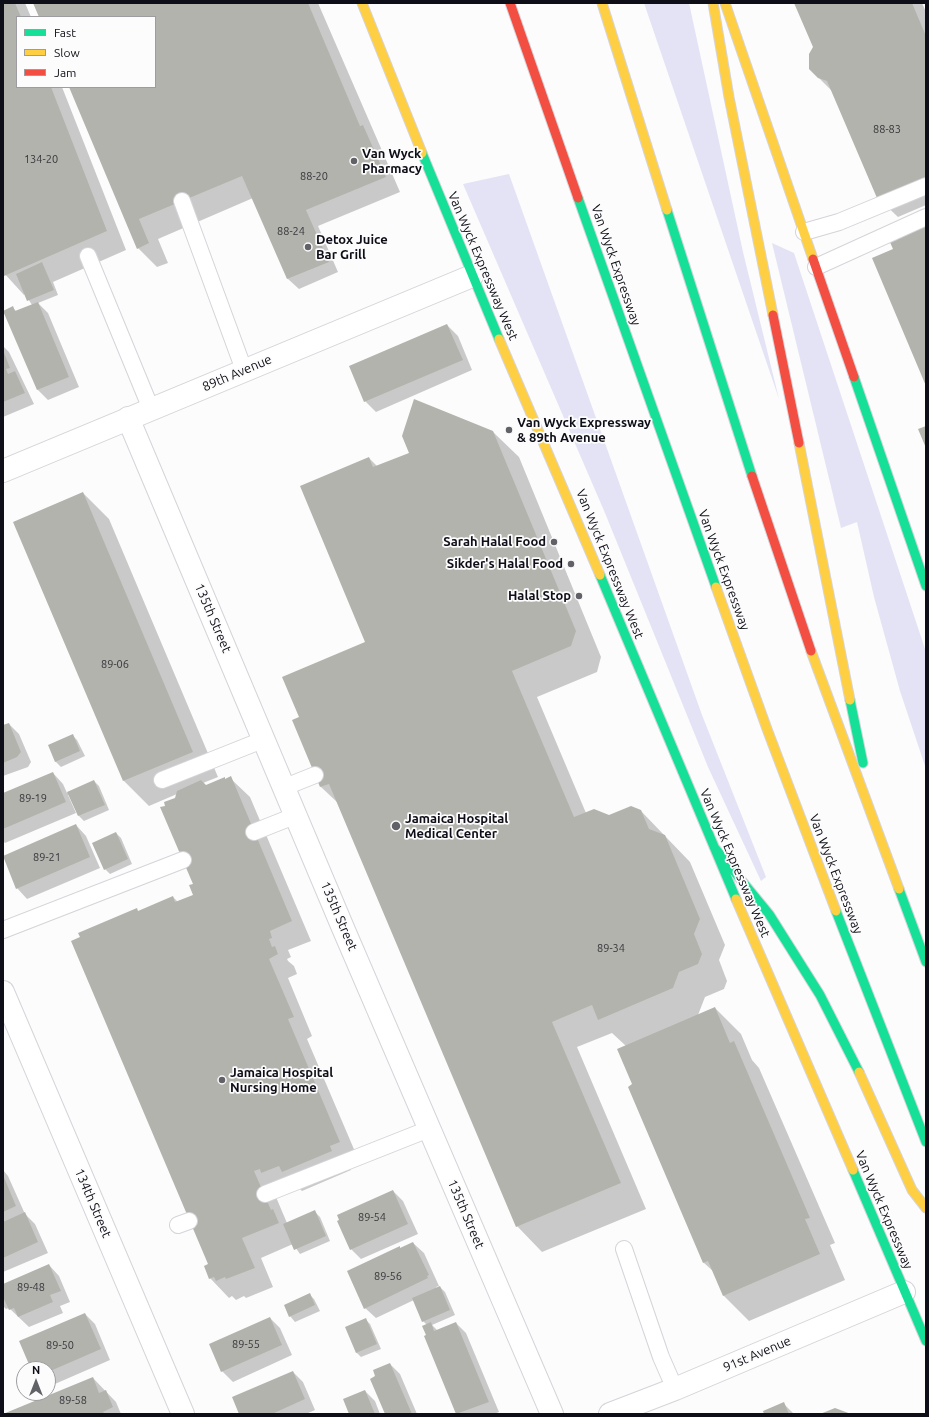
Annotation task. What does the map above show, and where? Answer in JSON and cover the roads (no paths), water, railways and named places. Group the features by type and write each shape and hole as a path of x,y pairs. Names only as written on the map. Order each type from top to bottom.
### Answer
{"main road":[{"name":"Van Wyck Expressway West","path":"362,3 472,276 567,495 714,847 837,1134"},
{"name":"Van Wyck Expressway","path":"510,3 650,402 765,721 870,1001 926,1142"},
{"path":"602,3 795,608 926,962"},
{"path":"713,3 731,105 877,831"},
{"path":"725,3 926,586"},
{"path":"714,847 770,914 820,995 871,1096 912,1190 926,1208"},
{"path":"918,941 926,953"},
{"name":"Van Wyck Expressway","path":"837,1134 926,1341"}],"street":[{"name":"89th Avenue","path":"3,471 472,276"},
{"name":"135th Street","path":"128,418 429,1129 552,1414"},
{"name":"134th Street","path":"3,992 184,1414"},
{"name":"91st Avenue","path":"610,1414 675,1389 904,1292"}],"lane":[{"path":"804,232 839,222 926,186"},
{"path":"182,201 244,370"},
{"path":"816,267 926,217"},
{"path":"88,256 151,409"},
{"path":"162,780 265,739"},
{"path":"285,787 315,775"},
{"path":"254,832 297,815"},
{"path":"3,930 183,860"},
{"path":"265,1194 429,1129"},
{"path":"624,1249 661,1357 675,1389"}],"place":[{"name":"Van Wyck Pharmacy","path":"354,161"},
{"name":"Detox Juice Bar Grill","path":"308,247"},
{"name":"Van Wyck Expressway & 89th Avenue","path":"509,430"},
{"name":"Sarah Halal Food","path":"554,542"},
{"name":"Sikder's Halal Food","path":"571,564"},
{"name":"Halal Stop","path":"579,596"},
{"name":"Jamaica Hospital Medical Center","path":"396,826"},
{"name":"Jamaica Hospital Nursing Home","path":"222,1080"}]}
